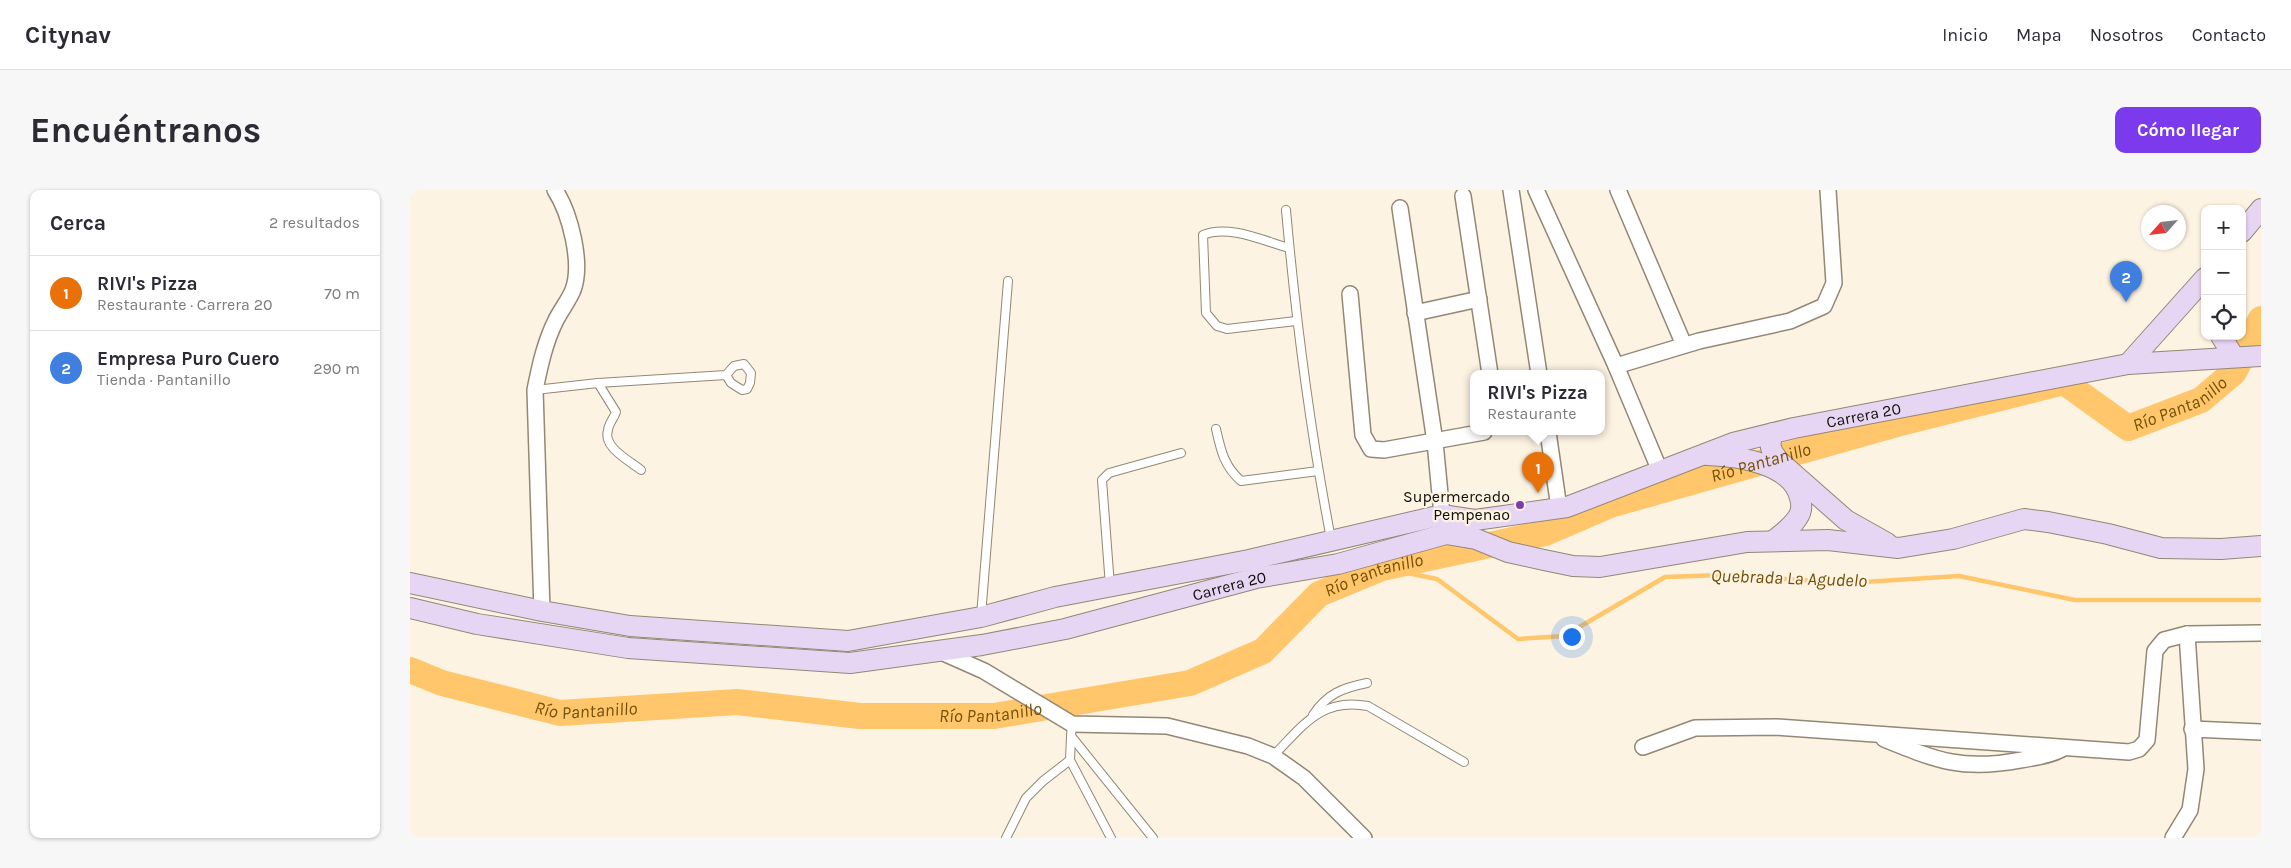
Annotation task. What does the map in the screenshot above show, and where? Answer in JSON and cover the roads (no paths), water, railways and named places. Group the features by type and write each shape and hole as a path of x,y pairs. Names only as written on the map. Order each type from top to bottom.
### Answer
{"main road":[{"path":"2246,227 2261,209"},
{"path":"2128,364 2201,285"},
{"path":"2224,340 2237,357"},
{"name":"Carrera 20","path":"410,608 477,624 628,648 850,663 939,651 1065,629 1256,578 1338,564 1446,534 1476,529 1559,508 1733,443 1772,434 2128,364 2261,356"},
{"path":"1765,463 1771,451 1769,442 1772,434"},
{"path":"1702,455 1732,457 1765,463 1788,478 1799,492 1802,505 1799,516 1788,529 1773,541"},
{"path":"1765,463 1846,520 1868,534 1898,548"},
{"name":"Carrera 20","path":"410,583 542,611 630,626 848,641 980,617 1055,597 1332,541 1442,515 1476,529"},
{"path":"1476,529 1508,552 1573,566 1600,567 1747,542 1828,540 1898,548 1953,540 2024,519 2108,534 2161,548 2221,549 2261,546"}],"street":[{"path":"542,611 535,390 542,355 556,320 574,289 576,248 568,219 555,190"},
{"path":"1511,190 1538,370"},
{"path":"1536,190 1616,366 1660,471"},
{"path":"1618,190 1684,346"},
{"path":"1616,366 1684,346 1790,321 1824,306 1834,282 1828,190"},
{"path":"1462,196 1489,370"},
{"path":"1400,208 1435,442 1442,515"},
{"path":"1350,294 1363,435 1370,449 1384,450 1470,435"},
{"path":"1415,313 1479,299"},
{"path":"1548,435 1559,508"},
{"path":"2173,838 2190,810 2196,769 2187,634"},
{"path":"1643,747 1696,728 1776,728 2129,752 2139,749 2147,740 2155,650 2164,640 2187,634 2261,634"},
{"path":"939,651 984,671 1069,726 1167,726 1248,746 1273,756 1304,778 1364,838"},
{"path":"2192,730 2261,732"},
{"path":"1872,734 1934,759 1965,765 1993,766 2051,755 2065,747"}],"lane":[{"path":"1286,210 1296,321 1318,471 1332,541"},
{"path":"1289,248 1230,232 1212,231 1203,235 1206,313 1217,326 1227,330 1296,321"},
{"path":"980,617 1008,281"},
{"path":"535,390 598,383 726,374"},
{"path":"598,383 616,412 607,430 607,440 614,449 641,470"},
{"path":"1216,429 1221,455 1229,470 1241,481 1318,471"},
{"path":"1110,586 1102,480 1109,473 1181,453"},
{"path":"1273,756 1312,717 1323,700 1337,692 1367,683"},
{"path":"1312,717 1336,705 1350,703 1368,706 1464,762"},
{"path":"1069,726 1070,760 1111,838"},
{"path":"1069,726 1154,838"},
{"path":"1006,838 1026,798 1043,781 1070,760"}],"waterway":[{"name":"Río Pantanillo","path":"410,670 442,683 560,713 737,702 860,716 994,716 1190,683 1263,651 1319,594 1382,568 1545,533 1610,505 1897,424 2064,382 2128,428 2201,400 2234,372 2261,319"},
{"name":"Quebrada La Agudelo","path":"1382,568 1437,579 1518,639 1564,636 1665,577 1722,575 1848,583 1959,576 2075,600 2261,600"}],"place":[{"name":"Empresa Puro Cuero","path":"2126,302"},
{"name":"RIVI's Pizza","path":"1538,493"},
{"name":"Supermercado Pempenao","path":"1520,505"}]}
